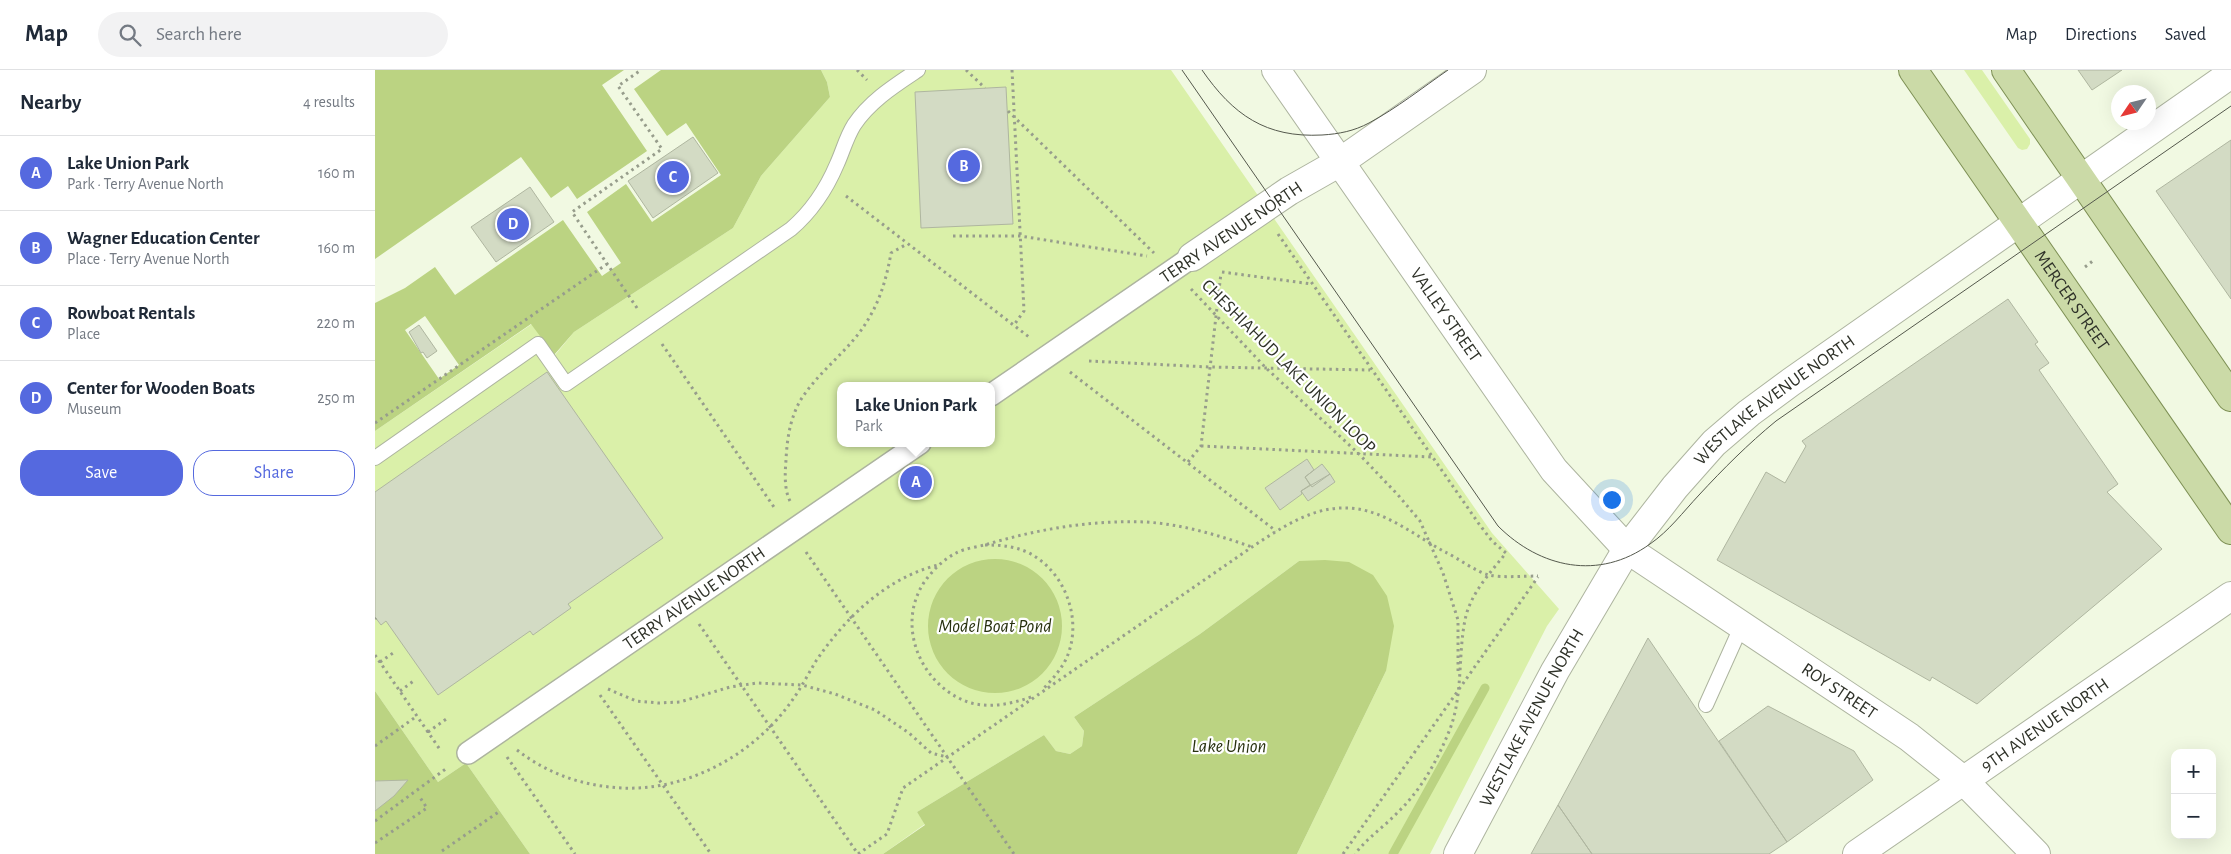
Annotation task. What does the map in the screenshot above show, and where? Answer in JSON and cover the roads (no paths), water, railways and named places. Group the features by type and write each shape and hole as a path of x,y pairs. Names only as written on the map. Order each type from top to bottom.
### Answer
{"main road":[{"name":"VALLEY STREET","path":"1277,70 1553,470 1627,549"},
{"name":"TERRY AVENUE NORTH","path":"1177,263 1228,233 1289,191 1340,162 1471,70"},
{"name":"MERCER STREET","path":"1913,70 2231,530"},
{"path":"2006,70 2231,397"},
{"name":"WESTLAKE AVENUE NORTH","path":"1458,854 1555,672 1627,549 1675,487 1713,443 1749,413 2231,74"},
{"name":"ROY STREET","path":"1627,549 1741,627 1909,737 1963,780 2036,854"},
{"name":"9TH AVENUE NORTH","path":"1857,854 2231,596"}],"street":[{"name":"TERRY AVENUE NORTH","path":"995,392 1177,263"},
{"name":"TERRY AVENUE NORTH","path":"459,759 914,447"}],"lane":[{"path":"375,458 538,344 566,384 791,229 803,219 822,195 844,144 866,109 882,95 918,70"},
{"path":"1706,705 1741,627"}],"water":[{"path":"375,70 821,70 827,82 830,97 761,176 733,228 574,332 554,355 531,324 375,431"},
{"name":"Model Boat Pond","path":"995,559 1021,564 1032,570 1042,579 1051,589 1057,600 1062,626 1057,652 1051,663 1042,673 1032,682 1021,688 995,693 969,688 958,682 948,673 939,663 933,652 928,626 933,600 939,589 948,579 958,570 969,564"},
{"name":"Lake Union","path":"1325,560 1349,562 1373,575 1387,596 1394,626 1386,671 1297,854 883,854 925,825 917,812 1044,735 1056,751 1070,754 1082,746 1084,731 1074,717 1200,634 1299,561"},
{"path":"375,691 438,782 466,763 530,854 375,854"}],"waterway":[{"path":"1393,854 1485,688"}],"tram line":[{"path":"1182,70 1498,526 1532,552 1551,560 1571,565 1591,566 1611,563 1631,556 1657,539 1736,457 1776,421 2231,106"},
{"path":"1202,70 1226,100 1239,111 1268,128 1302,135 1334,134 1358,128 1379,117 1448,70"}],"place":[{"name":"Wagner Education Center","path":"964,166"},
{"name":"Rowboat Rentals","path":"673,177"},
{"name":"Center for Wooden Boats","path":"513,224"},
{"name":"Lake Union Park","path":"916,482"}]}
